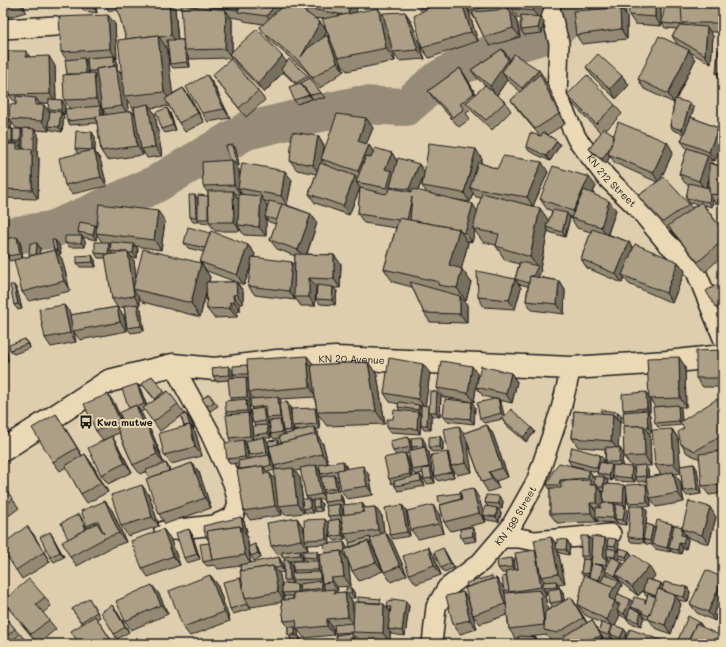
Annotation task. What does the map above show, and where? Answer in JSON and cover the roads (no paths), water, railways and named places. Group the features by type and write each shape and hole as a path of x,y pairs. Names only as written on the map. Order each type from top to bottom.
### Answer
{"main road":[{"name":"KN 20 Avenue","path":"3,450 109,381 172,365 215,369 277,361 336,358 571,368 667,362 723,356"}],"street":[{"name":"KN 212 Street","path":"550,6 559,43 557,96 577,139 606,177 638,208 666,242 695,269 723,338"},
{"path":"3,29 56,26"},
{"path":"164,531 214,525 233,517 238,502 232,482 210,433 172,365"},
{"name":"KN 199 Street","path":"432,644 436,607 447,588 481,562 502,538 510,528 536,482 561,409 571,368"},
{"path":"502,538 519,538 535,541 611,534"}],"waterway":[{"path":"3,237 51,230 87,215 156,184 246,131 358,105 406,107 436,81 463,65 521,42 551,33 585,3"},
{"path":"233,122 246,131"}],"place":[{"name":"Kwa mutwe","path":"86,422"}]}
